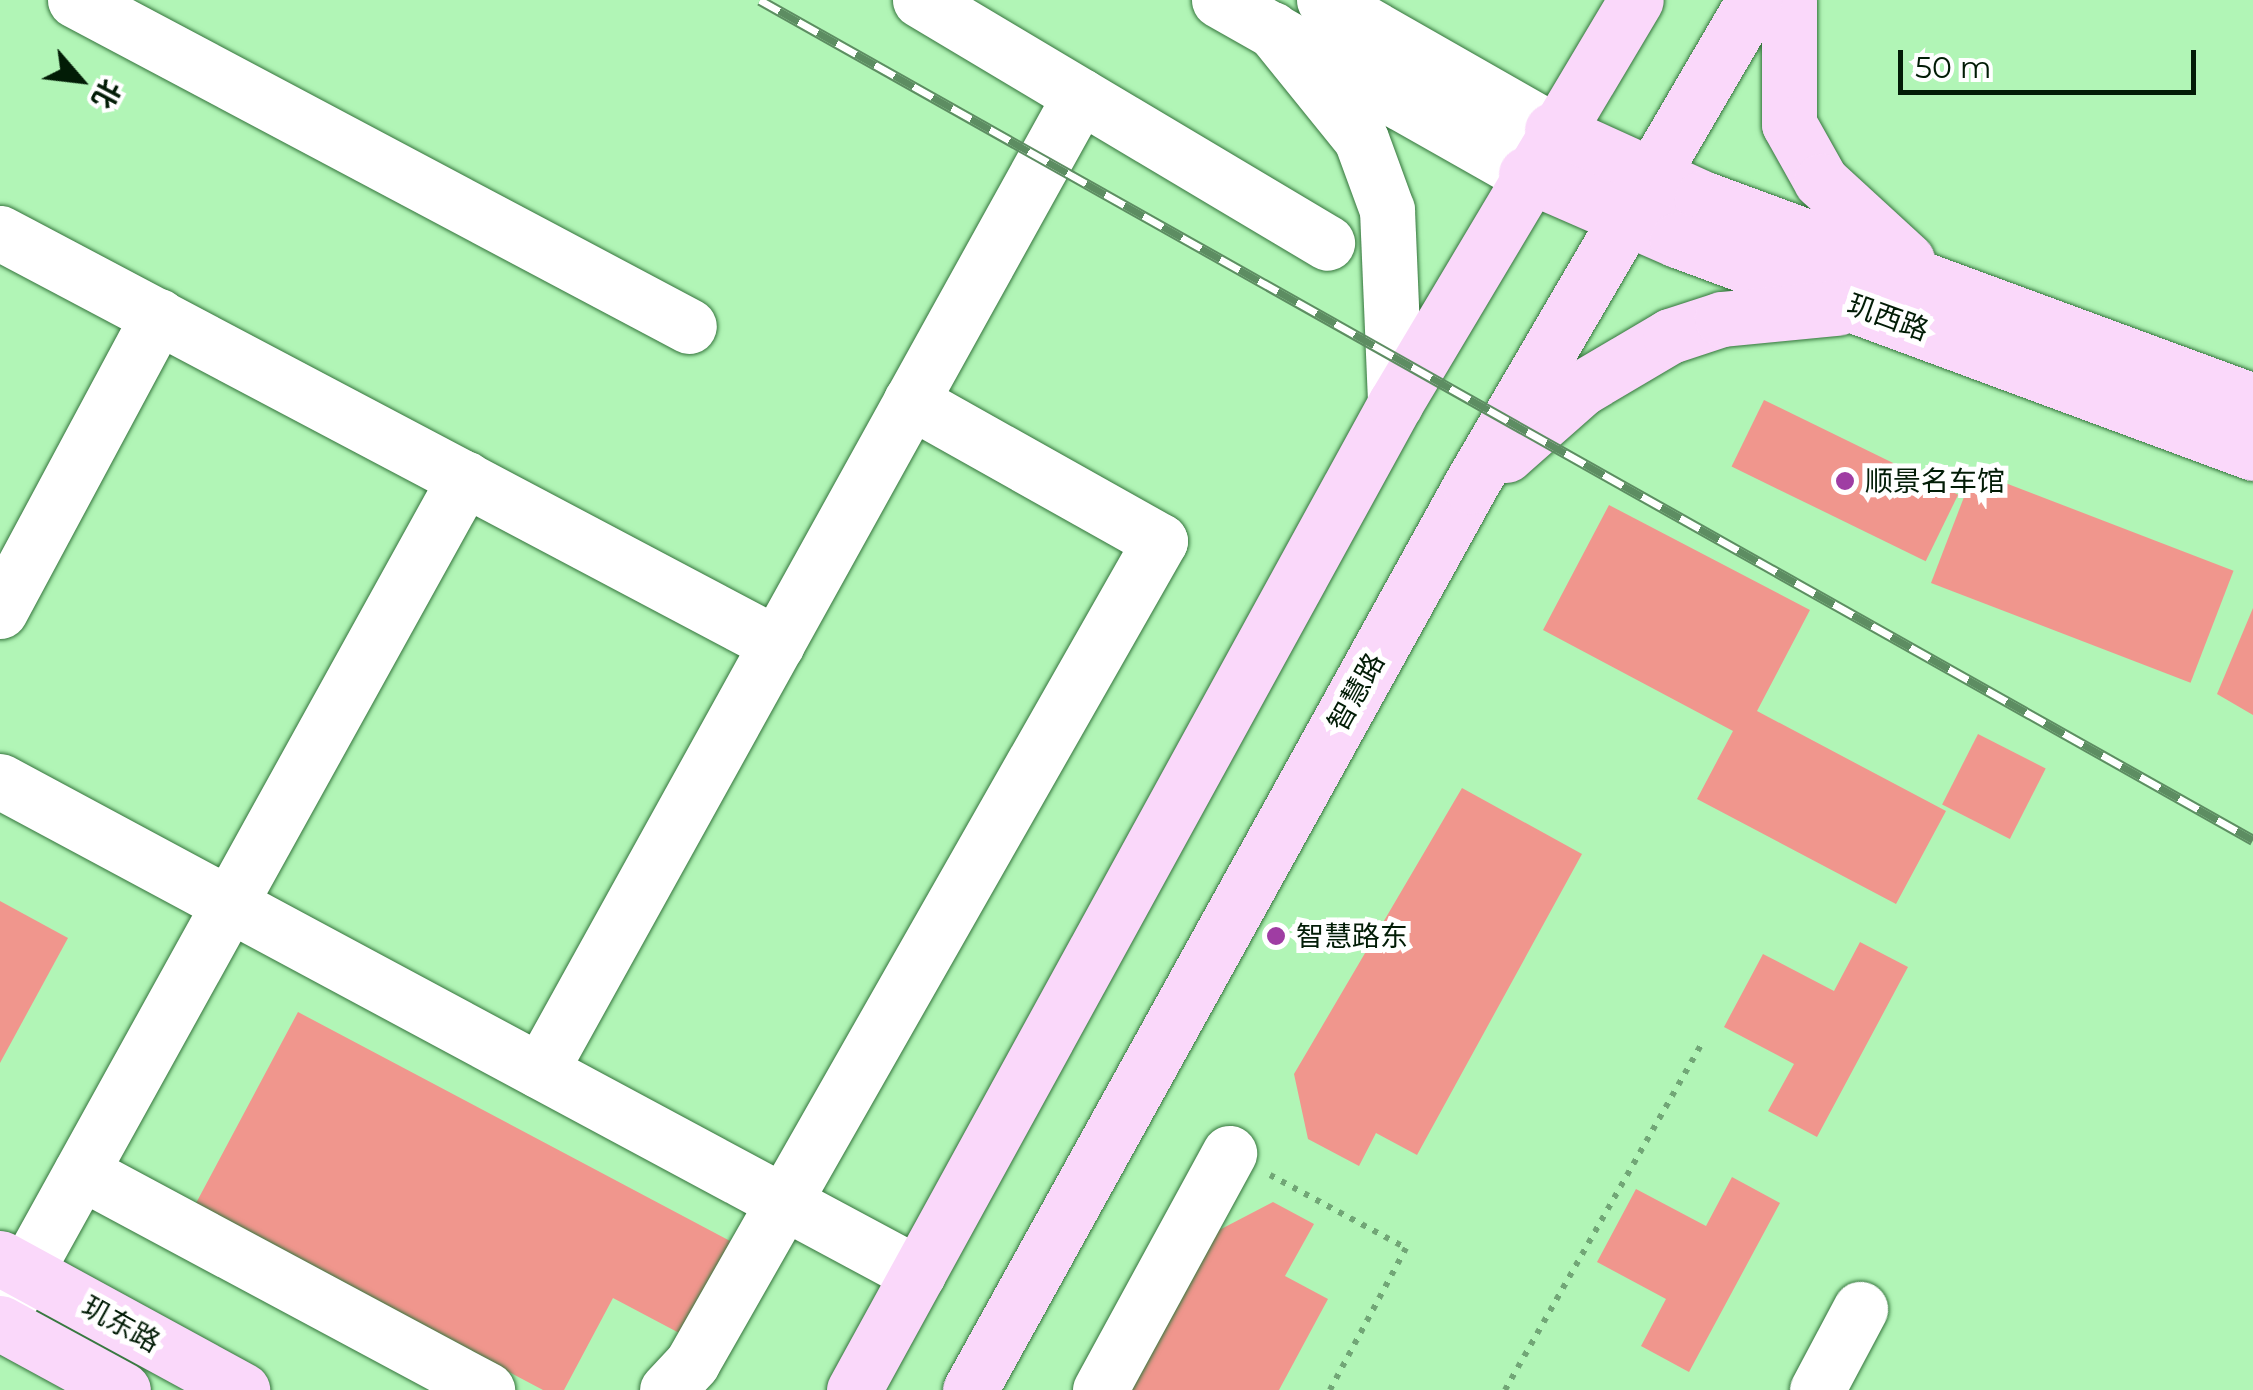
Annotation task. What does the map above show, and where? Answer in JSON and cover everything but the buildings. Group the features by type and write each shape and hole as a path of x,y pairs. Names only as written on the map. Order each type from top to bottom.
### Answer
{"main road":[{"path":"854,1390 1395,404 1539,152 1636,0"},
{"name":"智慧路","path":"970,1390 1470,486 1754,0"},
{"path":"1789,0 1789,124 1821,181 1937,284"},
{"name":"玑西路","path":"1539,152 1860,307 2253,453"},
{"path":"1638,198 1937,284 2253,402"},
{"path":"1470,486 1582,388 1670,336 1780,310 1860,307"},
{"name":"玑东路","path":"6,1293 124,1390"},
{"name":"玑东路","path":"6,1293 242,1390"}],"street":[{"path":"74,0 690,326"},
{"path":"920,0 1327,244"},
{"path":"1220,0 1272,29 1539,152"},
{"path":"1324,0 1539,152"},
{"path":"1272,29 1360,139 1387,210 1395,404"},
{"path":"540,1072 1080,96"},
{"path":"0,233 777,644"},
{"path":"0,611 158,316"},
{"path":"667,1390 692,1363 1160,541 911,401"},
{"path":"6,1293 81,1172 465,478"},
{"path":"0,781 918,1274"},
{"path":"1100,1390 1229,1154"},
{"path":"81,1172 486,1390"},
{"path":"1817,1390 1860,1309"}],"path":[{"path":"1505,1390 1702,1041"},
{"path":"1229,1154 1406,1248 1330,1390"}],"railway":[{"path":"760,0 2253,840"}],"place":[{"name":"顺景名车馆","path":"1845,481"},
{"name":"智慧路东","path":"1276,936"}]}
